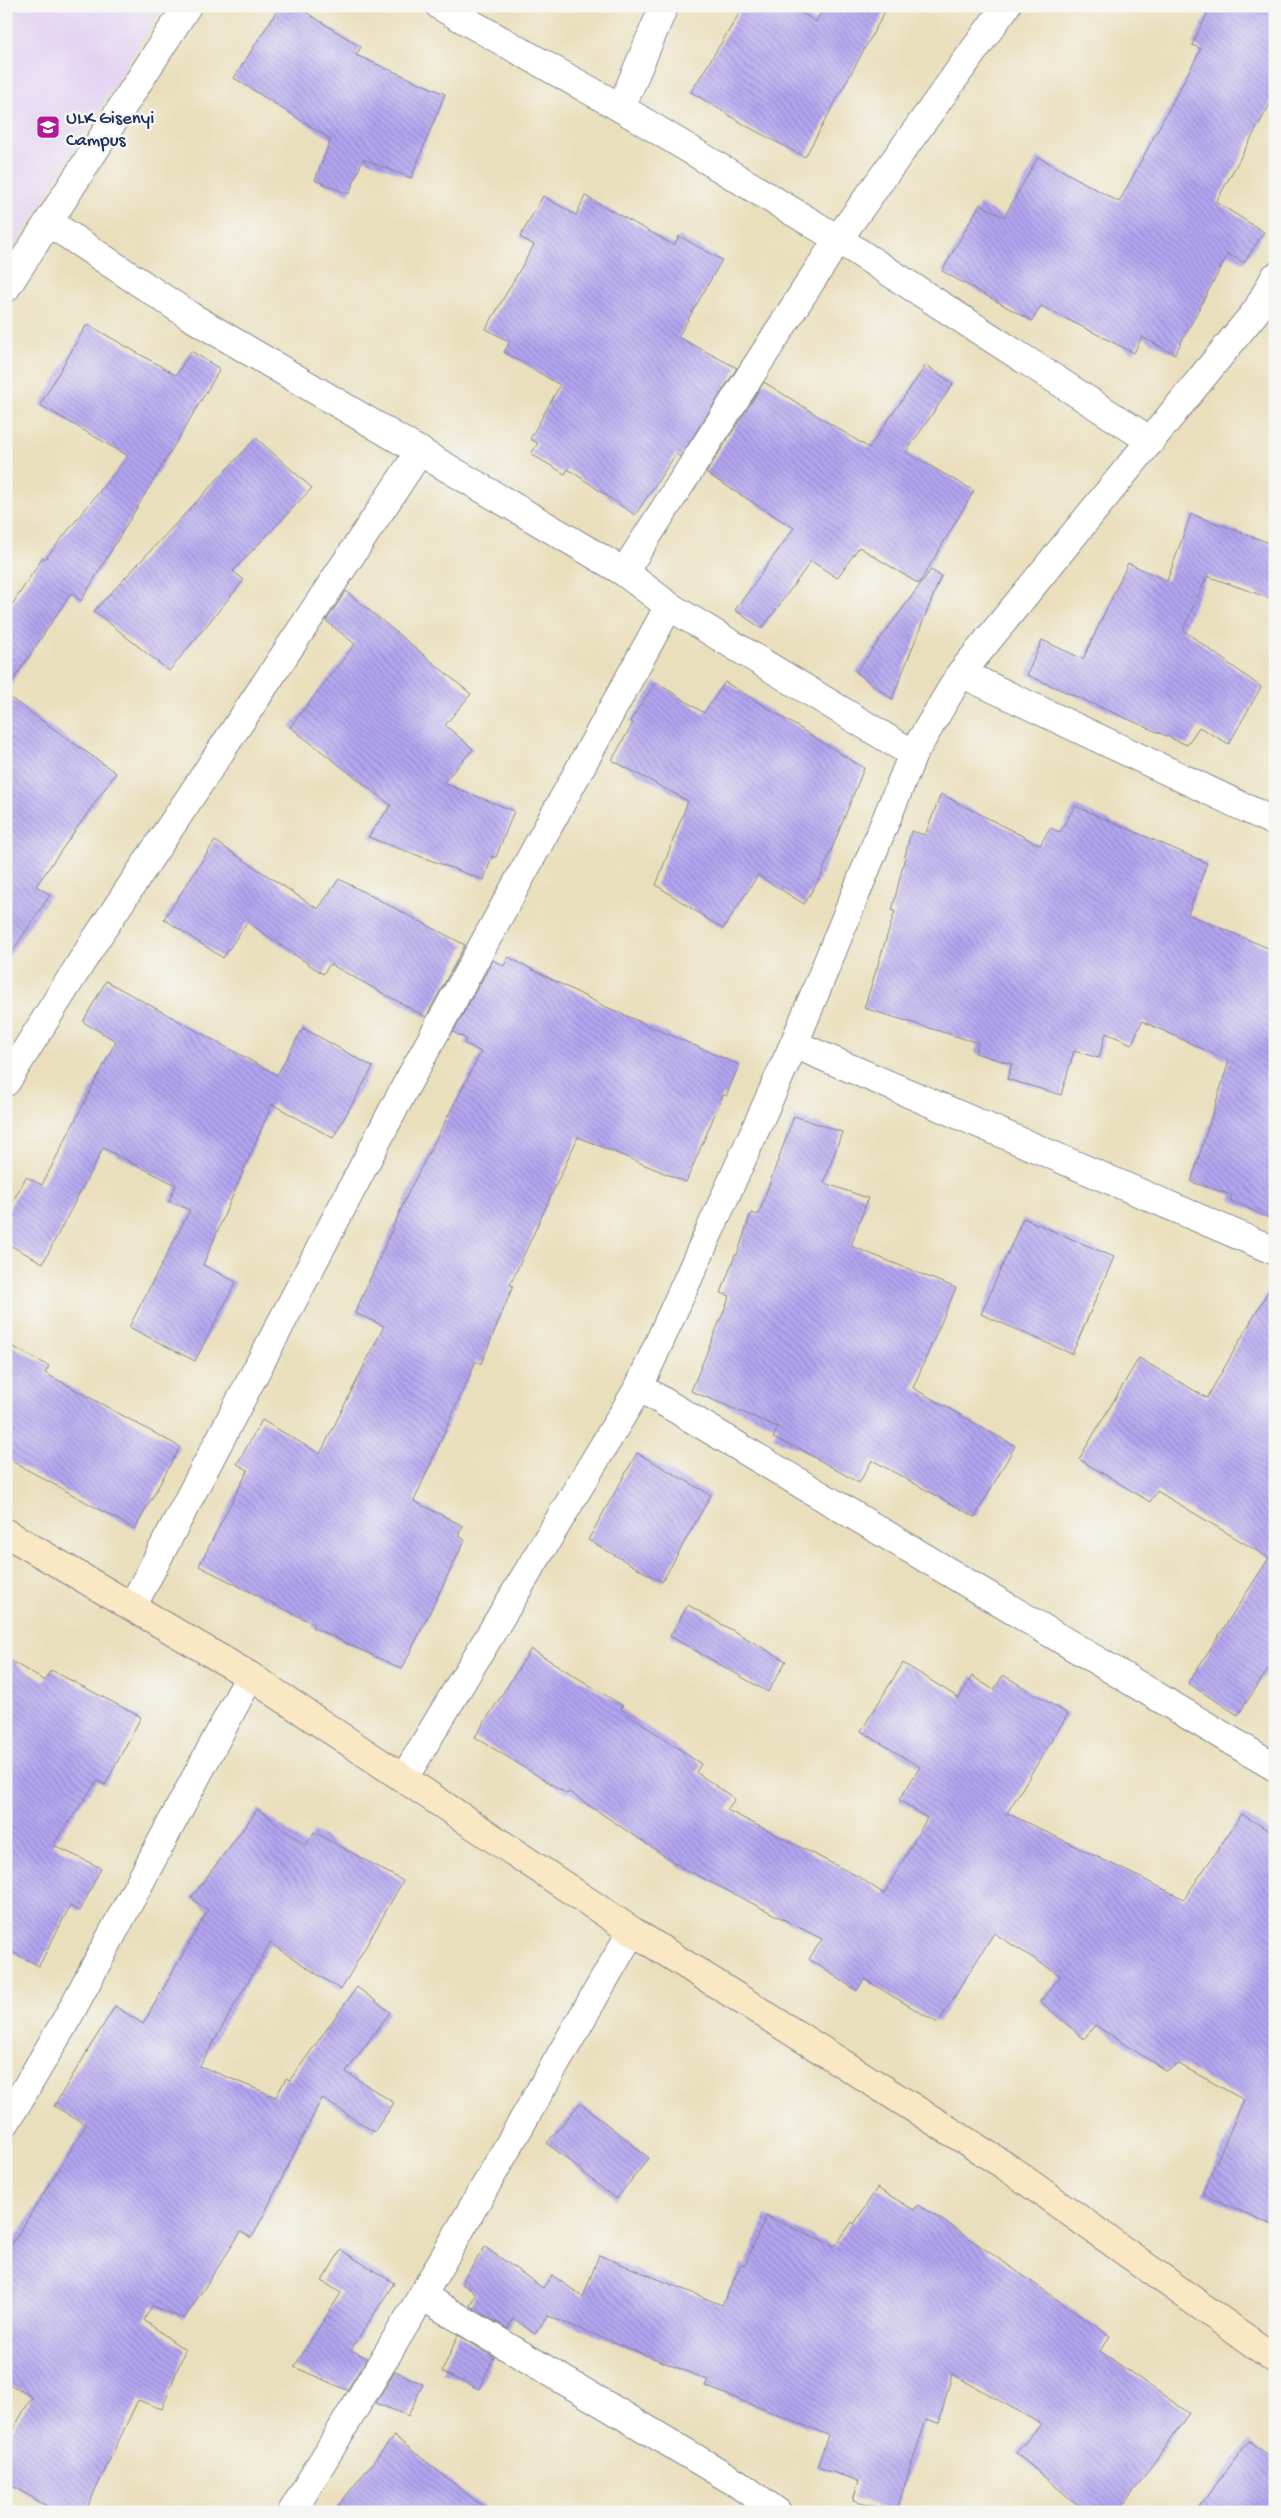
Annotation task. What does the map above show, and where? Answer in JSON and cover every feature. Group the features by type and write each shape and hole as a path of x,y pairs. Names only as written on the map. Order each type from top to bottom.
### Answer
{"street":[{"path":"6,288 50,223 187,6"},
{"path":"440,6 621,108 838,239 1151,441"},
{"path":"621,108 664,6"},
{"path":"624,572 838,239 1006,6"},
{"path":"50,223 190,316 624,572 669,606 913,754"},
{"path":"404,1778 639,1387 794,1044 913,754 961,673 1257,310 1275,277"},
{"path":"6,1082 94,942 420,451"},
{"path":"133,1605 402,1093 669,606"},
{"path":"961,673 1275,822"},
{"path":"794,1044 1275,1252"},
{"path":"639,1387 1275,1767"},
{"path":"6,1533 133,1605 250,1676 632,1931 1004,2165 1275,2359"},
{"path":"6,2122 69,2015 250,1676"},
{"path":"292,2512 422,2296 632,1931"},
{"path":"422,2296 737,2483 777,2512"}],"shaded area":[{"name":"ULK Gisenyi Campus","path":"6,6 163,6 13,250 6,247"}],"building":[{"path":"280,6 296,6 361,47 356,55 445,94 411,178 363,159 349,194 315,180 331,139 234,78"},
{"path":"744,6 790,6 816,22 824,6 888,6 805,157 750,128 691,92"},
{"path":"1211,6 1275,6 1275,95 1216,202 1264,232 1244,263 1228,254 1175,354 1142,337 1134,353 1041,306 1032,321 942,271 980,204 1004,217 1038,157 1119,202 1201,49 1192,45"},
{"path":"543,196 576,215 585,196 674,245 679,236 722,260 678,337 737,368 680,457 676,454 635,515 568,469 565,474 531,454 538,443 530,439 560,385 504,352 510,342 486,329 534,245 520,237"},
{"path":"87,324 176,375 191,351 220,369 81,601 71,593 6,691 6,614 43,557 45,559 128,456 40,405"},
{"path":"926,365 953,384 906,452 974,491 919,584 859,547 837,578 811,561 762,629 735,610 794,528 706,473 764,382 869,448"},
{"path":"256,438 312,488 233,571 244,580 169,671 94,611"},
{"path":"1191,514 1275,545 1275,600 1207,576 1183,630 1261,687 1229,744 1199,727 1187,745 1027,675 1042,640 1083,659 1128,563 1167,581"},
{"path":"931,570 941,576 892,699 856,672"},
{"path":"346,591 471,694 445,725 473,749 443,783 514,811 496,857 492,856 484,880 368,837 391,805 290,727 355,644 326,621"},
{"path":"656,682 704,713 725,682 864,768 821,876 804,904 758,875 723,929 656,885 688,801 612,760 633,723 630,721"},
{"path":"6,695 116,773 36,886 50,895 6,961"},
{"path":"941,794 1040,845 1050,828 1060,832 1075,806 1207,863 1188,914 1275,951 1275,1221 1230,1200 1232,1195 1191,1182 1229,1061 1142,1021 1132,1044 1106,1033 1099,1058 1074,1051 1061,1095 1007,1079 1012,1064 975,1053 978,1043 864,1008 895,911 892,911 911,831 925,835"},
{"path":"215,841 318,909 339,879 465,945 426,1017 330,964 323,974 247,922 223,958 164,919"},
{"path":"508,957 604,1006 739,1065 726,1096 723,1095 686,1182 578,1137 510,1285 513,1286 481,1364 476,1361 414,1501 463,1526 458,1535 465,1540 402,1669 312,1627 314,1624 199,1566 248,1470 237,1464 262,1420 320,1454 384,1326 355,1313 409,1191 481,1052 464,1043 466,1039 453,1032 493,960 504,966"},
{"path":"106,981 277,1075 303,1028 373,1067 333,1138 272,1104 203,1265 236,1282 195,1361 129,1327 190,1210 169,1201 176,1185 103,1148 43,1263 6,1243 6,1214 26,1177 42,1185 116,1041 83,1022"},
{"path":"794,1116 842,1132 824,1183 868,1198 851,1246 956,1288 913,1388 1015,1446 975,1517 872,1460 859,1483 800,1449 773,1438 778,1427 691,1391 730,1296 721,1293 735,1255 737,1255 751,1213 758,1215"},
{"path":"1023,1218 1114,1257 1072,1354 981,1314"},
{"path":"1275,1279 1275,1659 1238,1715 1188,1683 1269,1558 1157,1491 1150,1502 1079,1459 1139,1358 1207,1398"},
{"path":"6,1343 49,1366 45,1373 180,1447 135,1529 6,1458"},
{"path":"637,1453 711,1495 662,1582 588,1540"},
{"path":"688,1605 786,1661 768,1692 670,1636"},
{"path":"531,1649 623,1706 621,1709 701,1764 696,1772 735,1799 727,1810 859,1877 884,1894 927,1818 899,1800 920,1767 861,1731 903,1663 959,1698 972,1676 994,1690 1003,1675 1068,1714 1007,1813 1184,1899 1242,1814 1275,1835 1275,2226 1202,2194 1244,2100 1179,2064 1166,2071 1095,2025 1084,2039 1040,2001 1061,1976 994,1933 938,2023 864,1979 857,1991 809,1959 822,1939 681,1867 569,1792 567,1794 475,1737"},
{"path":"6,1658 45,1681 51,1670 141,1717 105,1785 97,1781 53,1845 101,1868 80,1911 70,1906 39,1966 6,1949"},
{"path":"258,1809 306,1845 314,1832 403,1881 341,1990 270,1943 200,2066 276,2097 286,2078 290,2080 357,1987 390,2012 346,2072 394,2103 374,2132 322,2098 252,2238 241,2232 184,2319 152,2306 144,2320 185,2350 162,2409 138,2400 85,2512 57,2512 6,2482 6,2441 32,2397 6,2382 6,2254 86,2125 54,2106 115,2006 143,2024 208,1910 191,1898"},
{"path":"580,2103 649,2158 616,2199 547,2143"},
{"path":"877,2188 914,2210 918,2205 950,2225 1110,2336 1100,2351 1189,2413 1119,2512 1086,2512 1016,2453 1041,2424 952,2374 939,2423 926,2420 896,2512 853,2500 859,2481 817,2467 828,2435 705,2386 708,2380 548,2316 535,2334 513,2318 508,2329 470,2306 476,2293 461,2283 485,2247 543,2288 552,2275 583,2297 599,2255 722,2305 741,2264 745,2265 766,2216 835,2246 852,2222 854,2224"},
{"path":"341,2250 394,2283 351,2350 367,2358 347,2390 294,2367 341,2293 322,2281"},
{"path":"458,2335 494,2357 479,2389 442,2372"},
{"path":"395,2371 423,2384 408,2416 376,2403"},
{"path":"394,2436 490,2512 333,2512"},
{"path":"1249,2441 1275,2461 1275,2512 1195,2512"}],"place":[{"name":"ULK Gisenyi Campus","path":"48,127"}]}
